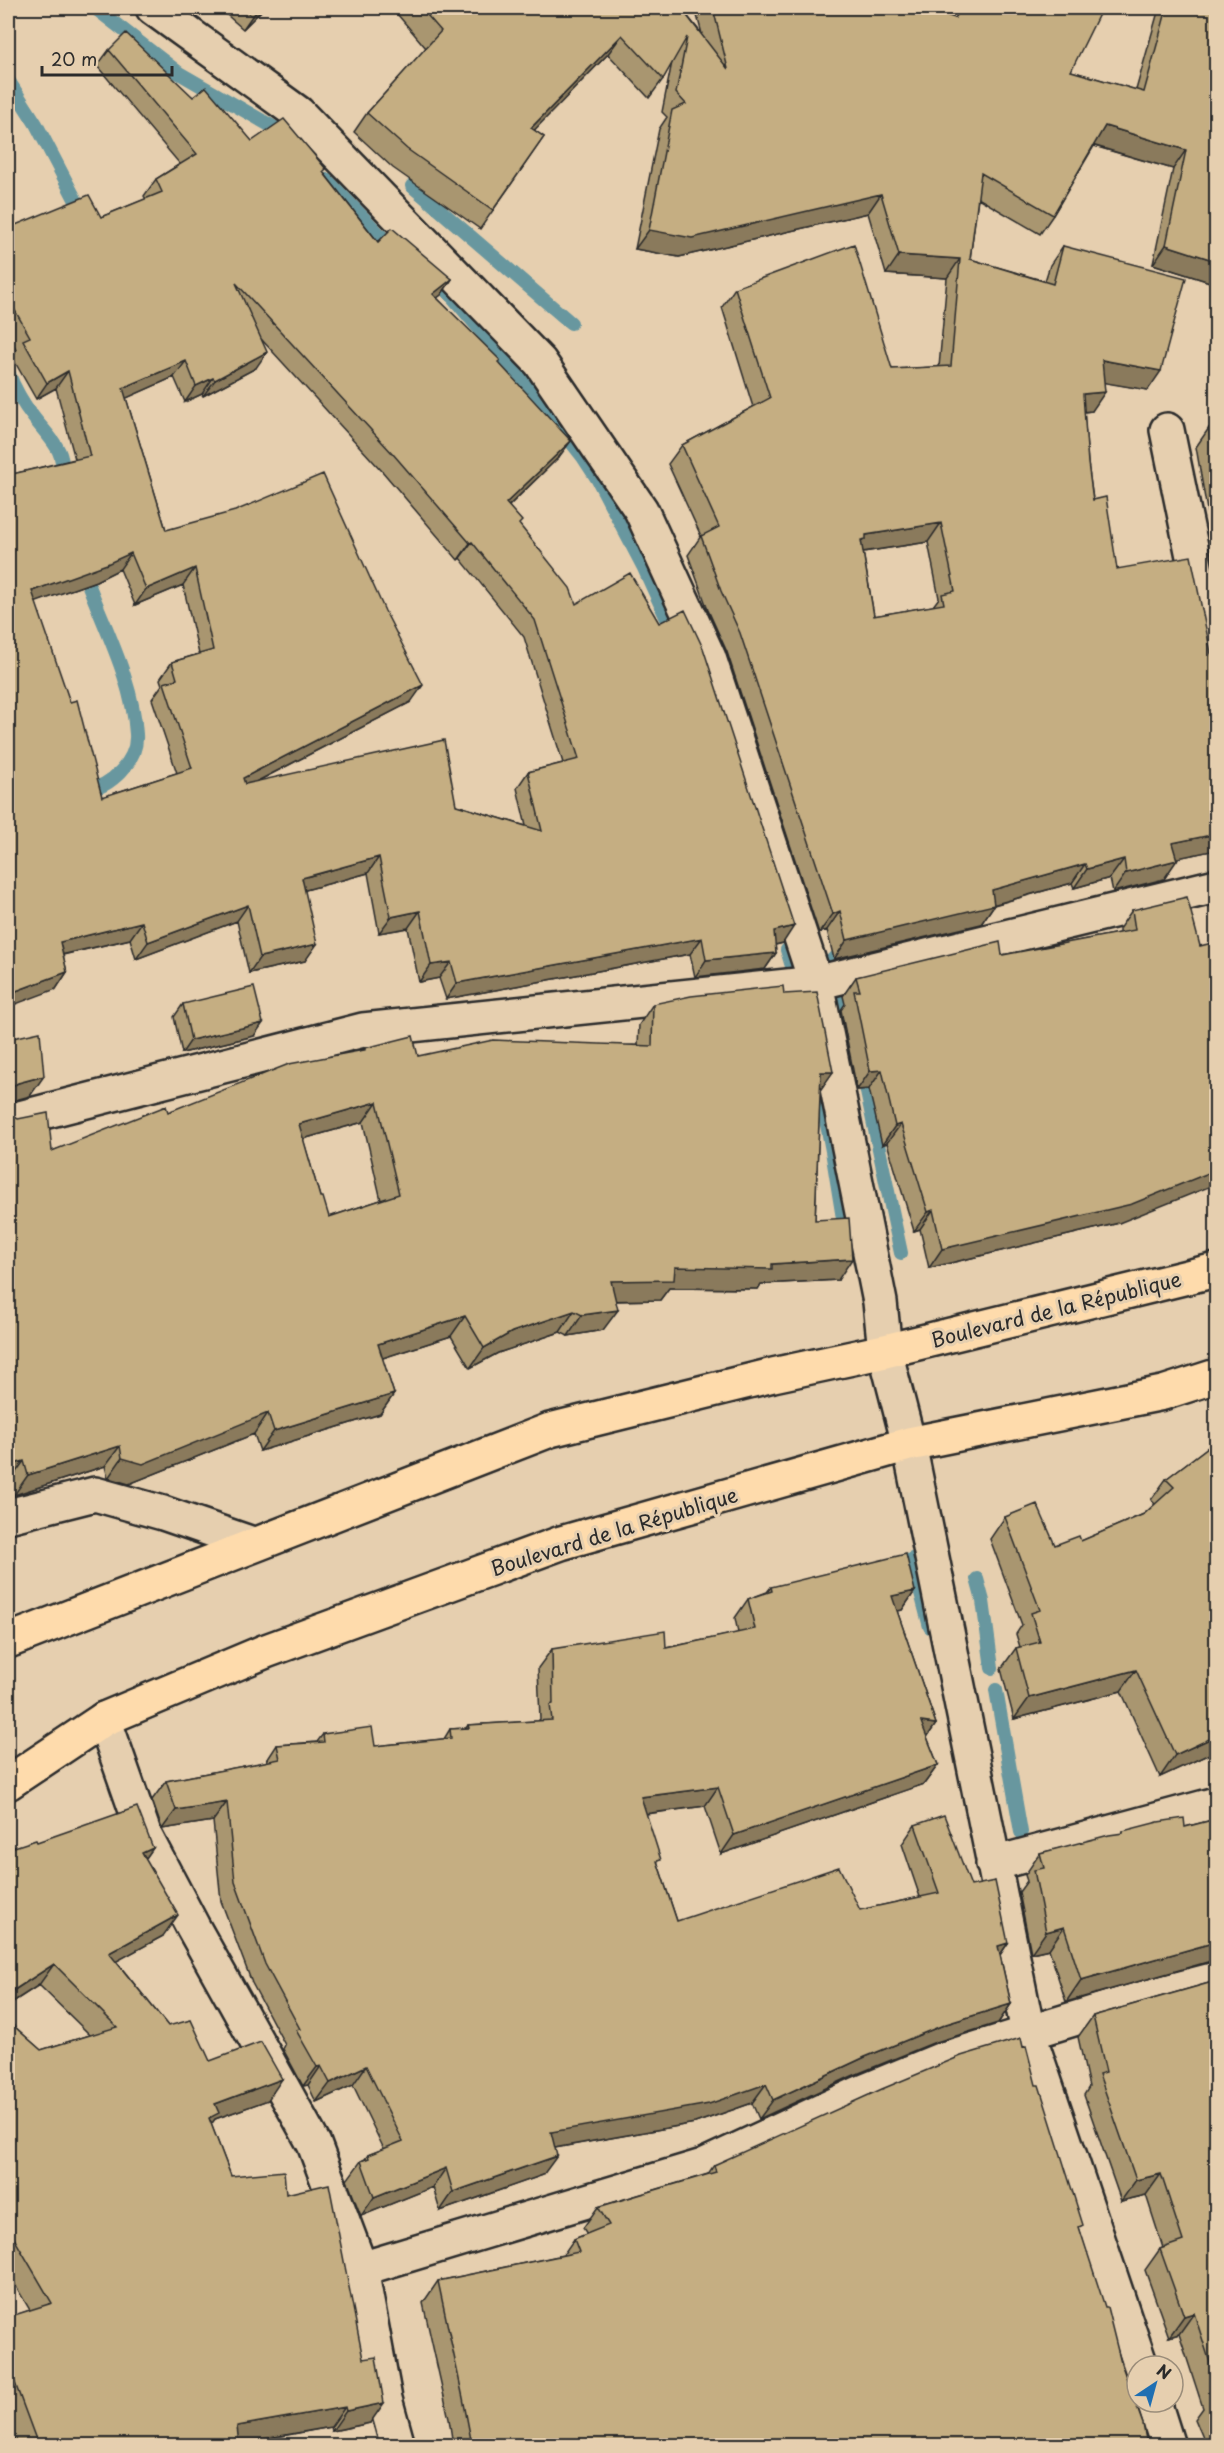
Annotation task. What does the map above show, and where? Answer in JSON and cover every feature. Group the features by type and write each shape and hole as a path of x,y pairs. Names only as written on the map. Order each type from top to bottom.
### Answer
{"main road":[{"name":"Boulevard de la République","path":"8,1641 550,1430 773,1375 885,1352 1216,1269"},
{"name":"Boulevard de la République","path":"8,1783 104,1719 266,1652 561,1543 909,1444 1163,1393 1216,1376"}],"street":[{"path":"153,8 298,112 540,362 641,510 709,658 816,983 880,1302 885,1352 909,1444 1028,2032 1137,2354"},
{"path":"1167,430 1216,668"},
{"path":"8,1121 363,1030 816,983 1216,886"},
{"path":"8,1516 95,1494 163,1513 253,1544"},
{"path":"104,1719 145,1836 314,2144 361,2269 385,2399 398,2445"},
{"path":"993,1864 1216,1804"},
{"path":"361,2269 703,2166 860,2093 940,2060 1135,2000 1216,1979"},
{"path":"1158,2414 1168,2445"}],"building":[{"path":"243,8 261,8 252,16"},
{"path":"421,8 681,8 728,69 713,8 926,8 955,18 962,8 1102,8 1071,71 1144,92 1167,8 1216,8 1216,261 1166,245 1186,150 1105,126 1053,215 981,173 970,259 1053,284 1063,246 1186,278 1161,371 1102,360 1105,392 1083,394 1093,500 1106,497 1117,569 1191,556 1211,653 1216,662 1216,834 1172,843 1177,860 1126,873 1124,859 1087,869 1085,864 992,890 994,905 847,940 840,911 833,914 740,633 721,591 701,536 719,527 682,445 770,398 735,288 854,244 892,369 951,366 960,259 899,255 881,194 692,238 649,230 672,110 686,104 676,93 687,37 663,79 622,35 531,128 544,137 493,210 407,149 367,113 441,31","holes":["941,523 955,591 942,594 944,604 874,616 861,540 866,539 866,535"]},
{"path":"126,33 193,97 206,87 252,141 284,119 326,169 323,172 378,242 392,228 452,279 433,294 500,360 498,362 571,441 506,503 522,521 519,524 570,588 576,604 630,573 659,623 685,610 703,648 794,926 774,931 776,953 706,960 702,938 457,983 451,962 431,965 420,911 391,917 379,857 302,878 317,944 260,957 248,905 148,942 142,922 60,942 67,972 8,994 8,475 90,456 68,371 47,383 23,340 30,337 8,298 8,228 89,195 101,217 162,192 156,179 197,154 109,50","holes":["236,283 393,454 470,543 472,542 535,620 579,759 528,772 542,831 456,805 444,740 245,784 243,778 423,685 385,611 323,474 235,511 166,530 123,388 186,361 196,386 213,378 215,380 267,352","131,553 146,589 195,568 213,650 172,662 177,679 164,683 192,768 102,797 77,700 70,702 32,591"]},
{"path":"1216,427 1216,469 1209,428"},
{"path":"1187,897 1200,946 1216,942 1216,1170 1132,1204 942,1249 933,1210 928,1212 901,1124 895,1126 882,1070 870,1071 854,991 860,991 856,977 1000,942 1002,955 1135,930 1132,910"},
{"path":"783,986 784,994 817,992 833,1072 821,1072 815,1220 849,1218 852,1259 772,1264 772,1269 675,1267 674,1280 611,1281 618,1310 582,1315 574,1311 512,1332 484,1348 465,1316 378,1344 394,1394 274,1431 268,1413 143,1464 122,1458 120,1446 28,1475 24,1461 8,1466 8,1113 18,1119 48,1113 52,1151 166,1106 168,1112 289,1064 365,1050 365,1048 413,1036 418,1056 493,1040 652,1046 653,1004 691,996","holes":["377,1102 399,1194 329,1217 323,1197 320,1197 299,1124"]},
{"path":"254,987 263,1023 191,1040 183,1004"},
{"path":"40,1032 44,1076 18,1083 8,1090 8,1039"},
{"path":"1216,1441 1216,1736 1175,1755 1136,1670 1029,1698 1016,1648 1040,1642 1031,1613 1040,1610 1005,1517 1037,1504 1055,1545 1079,1536 1081,1541 1144,1514 1174,1487 1166,1479"},
{"path":"906,1554 915,1591 892,1596 936,1724 921,1722 938,1765 734,1835 718,1787 641,1797 661,1860 657,1861 677,1921 839,1867 860,1910 939,1893 915,1825 944,1815 971,1886 995,1881 1008,1943 998,1946 1011,2004 946,2024 865,2057 773,2100 766,2084 709,2104 551,2132 557,2156 453,2192 446,2168 374,2197 361,2161 369,2158 368,2155 403,2141 366,2066 330,2083 321,2066 317,2067 296,2030 300,2029 265,1964 235,1882 227,1802 176,1810 166,1781 280,1759 277,1745 324,1742 323,1734 372,1727 375,1746 451,1738 450,1729 469,1728 468,1725 552,1720 550,1705 553,1704 552,1649 665,1631 666,1648 755,1629 748,1599 772,1591 771,1587"},
{"path":"137,1807 153,1848 142,1853 178,1915 109,1953 168,2026 191,2020 210,2061 261,2042 282,2079 215,2104 219,2113 209,2118 231,2176 284,2171 286,2194 329,2184 363,2359 376,2357 384,2403 346,2411 345,2407 237,2426 239,2445 38,2445 8,2364 8,2317 52,2303 8,2228 8,2021 41,2050 117,2027 54,1964 8,1994 8,1849 36,1840 37,1842"},
{"path":"1184,1818 1185,1827 1216,1819 1216,1942 1081,1980 1064,1927 1046,1932 1034,1870 1044,1868 1040,1853 1158,1822"},
{"path":"1216,1981 1216,2381 1194,2313 1184,2316 1160,2249 1183,2241 1161,2174 1136,2180 1099,2074 1106,2072 1093,2016"},
{"path":"1021,2038 1023,2047 1026,2046 1036,2085 1039,2085 1083,2225 1079,2227 1105,2307 1107,2307 1125,2374 1125,2414 1139,2414 1147,2445 472,2445 438,2281 579,2252 574,2239 609,2225 598,2207 716,2172 714,2165 961,2056"},
{"path":"1216,2395 1216,2412 1210,2397"}],"waterway":[{"path":"95,8 179,73 273,127 286,139"},
{"path":"8,80 36,124 84,216"},
{"path":"327,180 381,236"},
{"path":"412,186 571,323"},
{"path":"434,275 516,372 583,457 598,480 644,568 674,634"},
{"path":"8,372 23,402 56,446 62,460 62,480"},
{"path":"82,567 115,649 129,692 136,734 133,754 121,771 104,784 85,791"},
{"path":"787,950 798,986"},
{"path":"833,959 849,1020"},
{"path":"863,1073 901,1253"},
{"path":"821,1093 846,1237"},
{"path":"912,1559 930,1627"},
{"path":"977,1579 983,1601 992,1668"},
{"path":"996,1690 1021,1832"}]}
